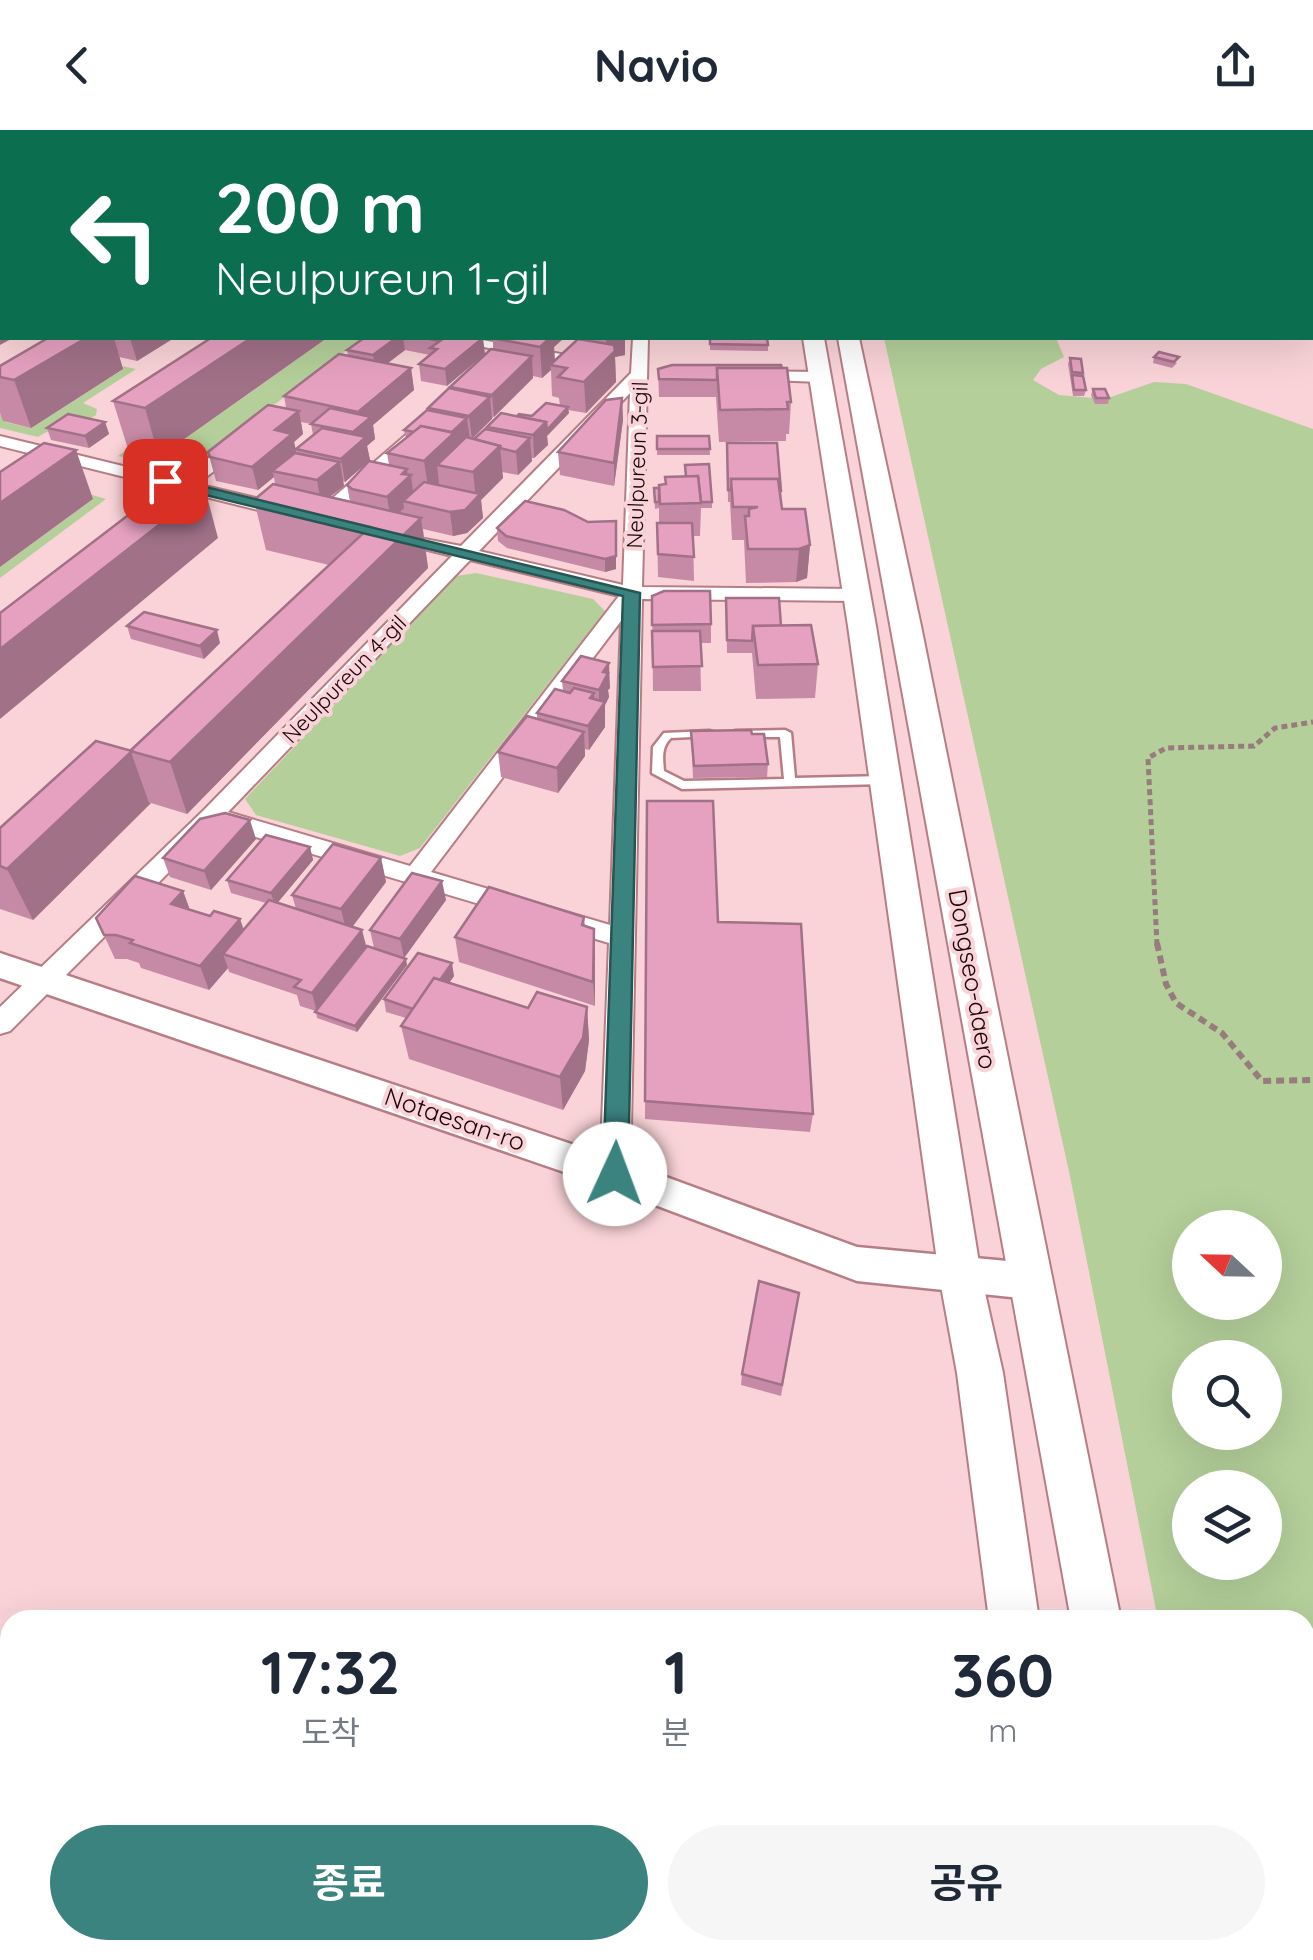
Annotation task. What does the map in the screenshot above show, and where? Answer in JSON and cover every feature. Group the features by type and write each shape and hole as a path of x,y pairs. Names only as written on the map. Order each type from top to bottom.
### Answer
{"main road":[{"path":"813,340 960,1275 980,1373 1013,1610"},
{"name":"Dongseo-daero","path":"848,340 908,626 1094,1610"}],"street":[{"path":"474,340 512,343 650,374"},
{"name":"Neulpureun 3-gil","path":"615,1174 632,593 650,374 641,340"},
{"path":"491,362 512,343"},
{"name":"Neulpureun 4-gil","path":"0,1024 212,815 466,553 650,374"},
{"path":"739,376 820,377"},
{"path":"0,441 330,521 432,416"},
{"path":"154,508 255,431"},
{"path":"376,532 632,593 856,595"},
{"path":"416,875 632,593"},
{"path":"212,815 622,938"},
{"name":"Notaesan-ro","path":"0,964 615,1174 858,1264 1029,1281"}],"lane":[{"path":"790,781 785,733 668,735 658,746 658,774 682,785 885,780"}],"path":[{"path":"1313,722 1275,728 1254,746 1166,748 1148,758 1150,890 1163,974 1176,1003 1220,1030 1262,1081 1313,1080"}],"green space":[{"path":"324,340 360,340 190,468 178,471 118,456 128,449 159,457"},
{"path":"884,340 1057,340 1064,357 1041,369 1033,380 1059,395 1105,399 1154,382 1186,384 1313,429 1313,1610 1156,1610 1070,1176"},
{"path":"90,359 136,369 83,403 97,409 96,415 38,437 0,428 0,415 7,411 5,422 31,428 122,370"},
{"path":"58,485 106,499 0,578 0,567 92,500"},
{"path":"476,573 593,599 605,611 420,848 400,856 256,815 245,799 456,576"}],"building":[{"path":"45,340 83,340 14,380 0,377 0,366"},
{"path":"208,340 248,340 145,408 113,401"},
{"path":"361,340 393,340 373,355 347,350"},
{"path":"435,340 481,340 445,369 419,364 437,349 430,348 440,341"},
{"path":"503,340 548,340 540,347"},
{"path":"577,340 614,345 615,351 584,382 558,377 567,368 550,365"},
{"path":"710,340 767,340 768,345 710,344"},
{"path":"491,349 532,356 492,395 450,387"},
{"path":"1159,352 1179,357 1174,362 1154,357"},
{"path":"339,354 411,368 358,412 284,396"},
{"path":"1070,358 1081,359 1083,373 1072,372"},
{"path":"672,365 782,368 717,368 717,380 659,379 658,369"},
{"path":"717,368 787,368 791,402 787,402 788,409 720,410"},
{"path":"1072,375 1083,376 1086,390 1074,390"},
{"path":"449,388 490,397 469,416 428,408"},
{"path":"1093,389 1105,389 1109,398 1096,398"},
{"path":"622,398 614,463 558,452 606,400"},
{"path":"546,403 568,407 547,430 546,422 517,416 532,416"},
{"path":"268,405 299,411 275,430 292,434 252,467 210,457 208,452"},
{"path":"330,408 371,417 353,432 311,424"},
{"path":"427,410 467,418 452,432 421,426 414,432 404,430"},
{"path":"501,413 546,422 533,435 487,427"},
{"path":"68,414 105,422 85,436 47,428"},
{"path":"421,426 454,433 424,461 387,453"},
{"path":"322,428 366,437 341,459 296,449"},
{"path":"485,429 530,438 516,452 474,439"},
{"path":"657,436 709,436 710,449 657,449"},
{"path":"466,437 500,446 473,472 437,465"},
{"path":"44,443 76,450 0,503 0,472"},
{"path":"727,443 777,443 781,491 778,479 731,479 728,490"},
{"path":"295,453 340,462 317,480 272,471"},
{"path":"369,461 407,469 402,474 411,475 387,497 352,489 347,485"},
{"path":"709,464 712,502 701,502 698,476 686,477 685,465"},
{"path":"698,476 701,503 660,504 659,485 666,484 665,477"},
{"path":"731,479 778,479 782,509 805,509 810,545 799,549 748,549 745,516 749,516 749,509 758,507 733,507"},
{"path":"173,481 205,489 0,649 0,613"},
{"path":"424,482 480,494 465,510 450,512 403,501"},
{"path":"273,484 421,518 170,762 130,751 370,527 254,500"},
{"path":"654,488 659,488 659,502 655,502"},
{"path":"525,501 564,510 588,522 616,521 616,556 605,559 506,536 497,528"},
{"path":"657,523 692,523 694,557 658,554"},
{"path":"664,591 710,591 711,624 652,625 652,596"},
{"path":"726,598 779,598 781,626 753,626 752,641 727,640"},
{"path":"144,612 217,630 200,646 127,626"},
{"path":"811,625 818,664 758,665 753,626"},
{"path":"652,631 700,631 702,666 653,667"},
{"path":"581,656 609,663 599,690 562,681"},
{"path":"574,688 594,693 590,698 605,702 588,726 537,713 555,689 570,693"},
{"path":"527,716 584,732 557,768 498,752"},
{"path":"751,730 752,734 764,734 768,764 694,766 691,731"},
{"path":"96,741 132,751 7,869 0,866 0,828"},
{"path":"647,801 713,801 718,922 801,924 813,1114 645,1101"},
{"path":"225,813 250,820 204,871 163,858 200,819"},
{"path":"266,835 310,847 271,893 227,880"},
{"path":"333,844 381,858 341,909 292,895"},
{"path":"412,873 442,881 400,939 370,930"},
{"path":"135,876 183,891 171,904 210,916 214,911 240,919 200,966 130,943 133,940 104,935 96,918"},
{"path":"489,887 584,917 582,925 594,929 593,982 455,937"},
{"path":"269,900 362,930 312,993 294,987 301,980 223,954"},
{"path":"367,946 406,959 355,1026 315,1012"},
{"path":"418,953 452,963 440,980 434,978 413,1009 384,999"},
{"path":"434,978 528,1008 537,992 587,1007 583,1038 560,1077 401,1026"},
{"path":"759,1281 799,1293 782,1385 742,1374"}],"route":[{"path":"165,481 632,593 615,1174"}]}
